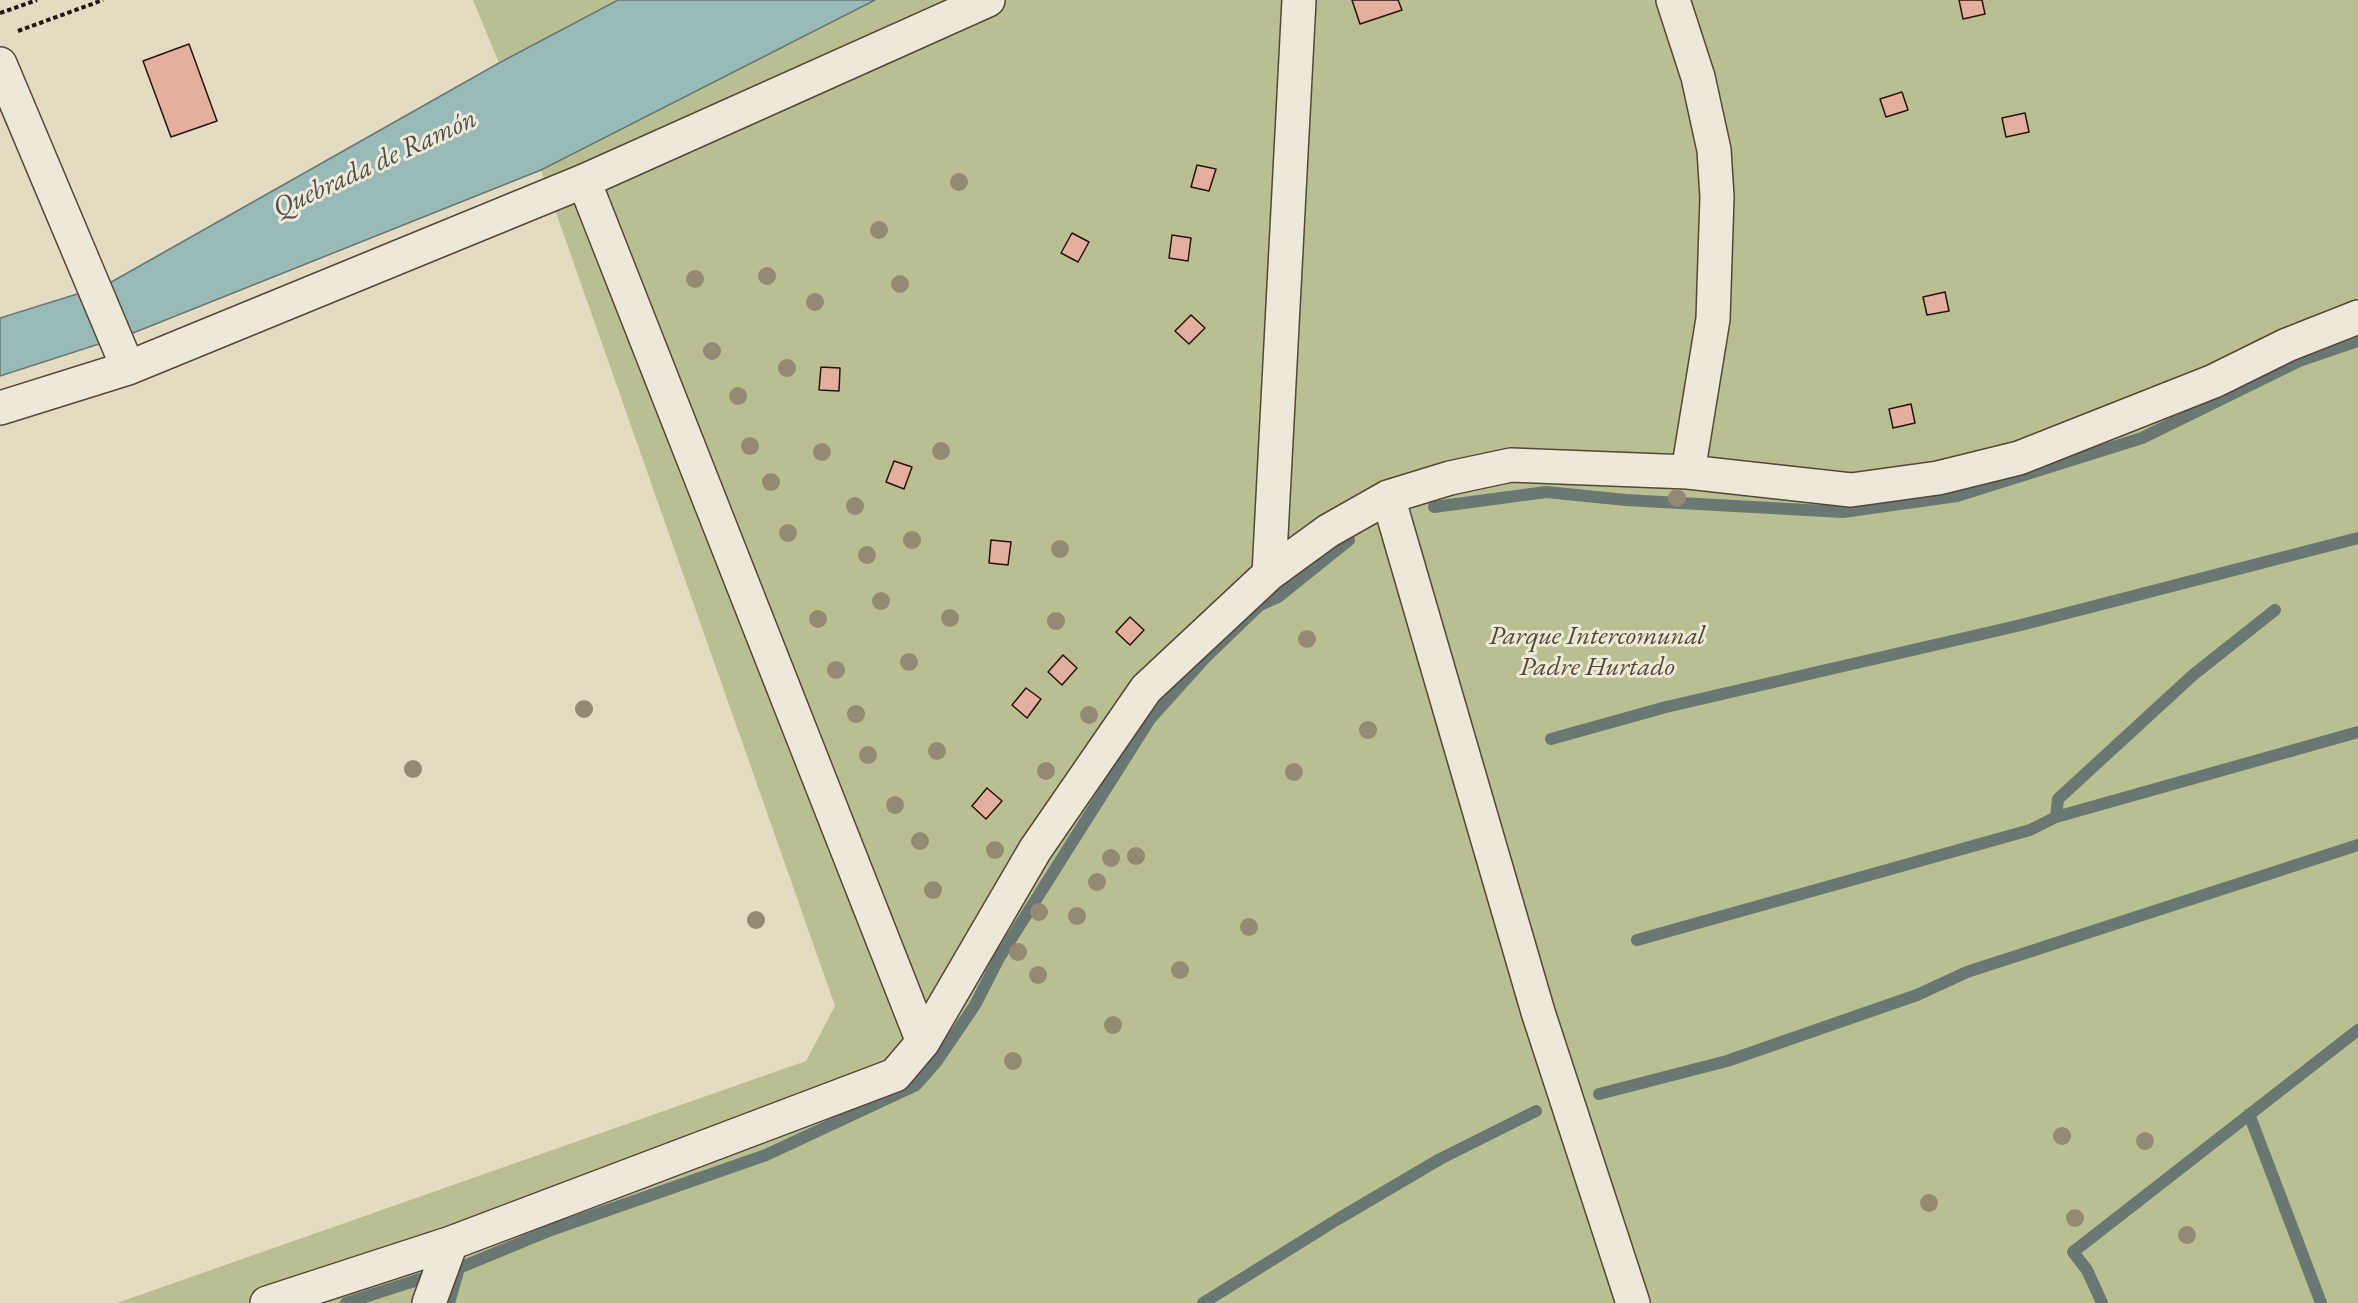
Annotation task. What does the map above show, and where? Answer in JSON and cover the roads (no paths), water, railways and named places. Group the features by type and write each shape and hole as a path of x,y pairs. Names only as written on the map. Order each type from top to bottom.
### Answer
{"lane":[{"path":"0,408 123,356 584,180 988,0"},
{"path":"1269,574 1299,0"},
{"path":"1673,0 1698,77 1714,150 1717,197 1713,319 1688,472"},
{"path":"5,49 93,285 123,356"},
{"path":"584,180 923,1042"},
{"path":"267,1303 440,1273 896,1075 923,1042 1035,850 1146,689 1269,574 1328,531 1388,497 1450,478 1511,465 1688,472 1851,490 1938,478 2019,458 2214,381 2287,345 2358,317"},
{"path":"1388,497 1538,1012 1633,1303"}],"water":[{"name":"Quebrada de Ramón","path":"618,0 875,0 541,170 133,333 0,376 0,318 106,285 499,63"}],"waterway":[{"path":"1434,507 1546,492 1626,500 1843,512 1957,496 2142,438 2299,361 2358,341"},
{"path":"1551,739 1666,707 2021,625 2358,538"},
{"path":"449,1303 459,1268 551,1230 766,1155 916,1085 937,1061 975,1005 999,958 1150,719 1205,658 1260,605 1278,597 1349,540"},
{"path":"1637,940 2030,830 2056,817 2058,799 2193,675 2275,610"},
{"path":"2056,817 2358,732"},
{"path":"1599,1094 1727,1061 1917,995 1967,972 2358,845"},
{"path":"2102,1303 2087,1270 2073,1252 2358,1030"},
{"path":"1203,1303 1440,1159 1536,1111"},
{"path":"2249,1114 2321,1303"},
{"path":"346,1303 436,1274"}],"park label":[{"name":"Parque Intercomunal Padre Hurtado","path":"1597,652"}]}
